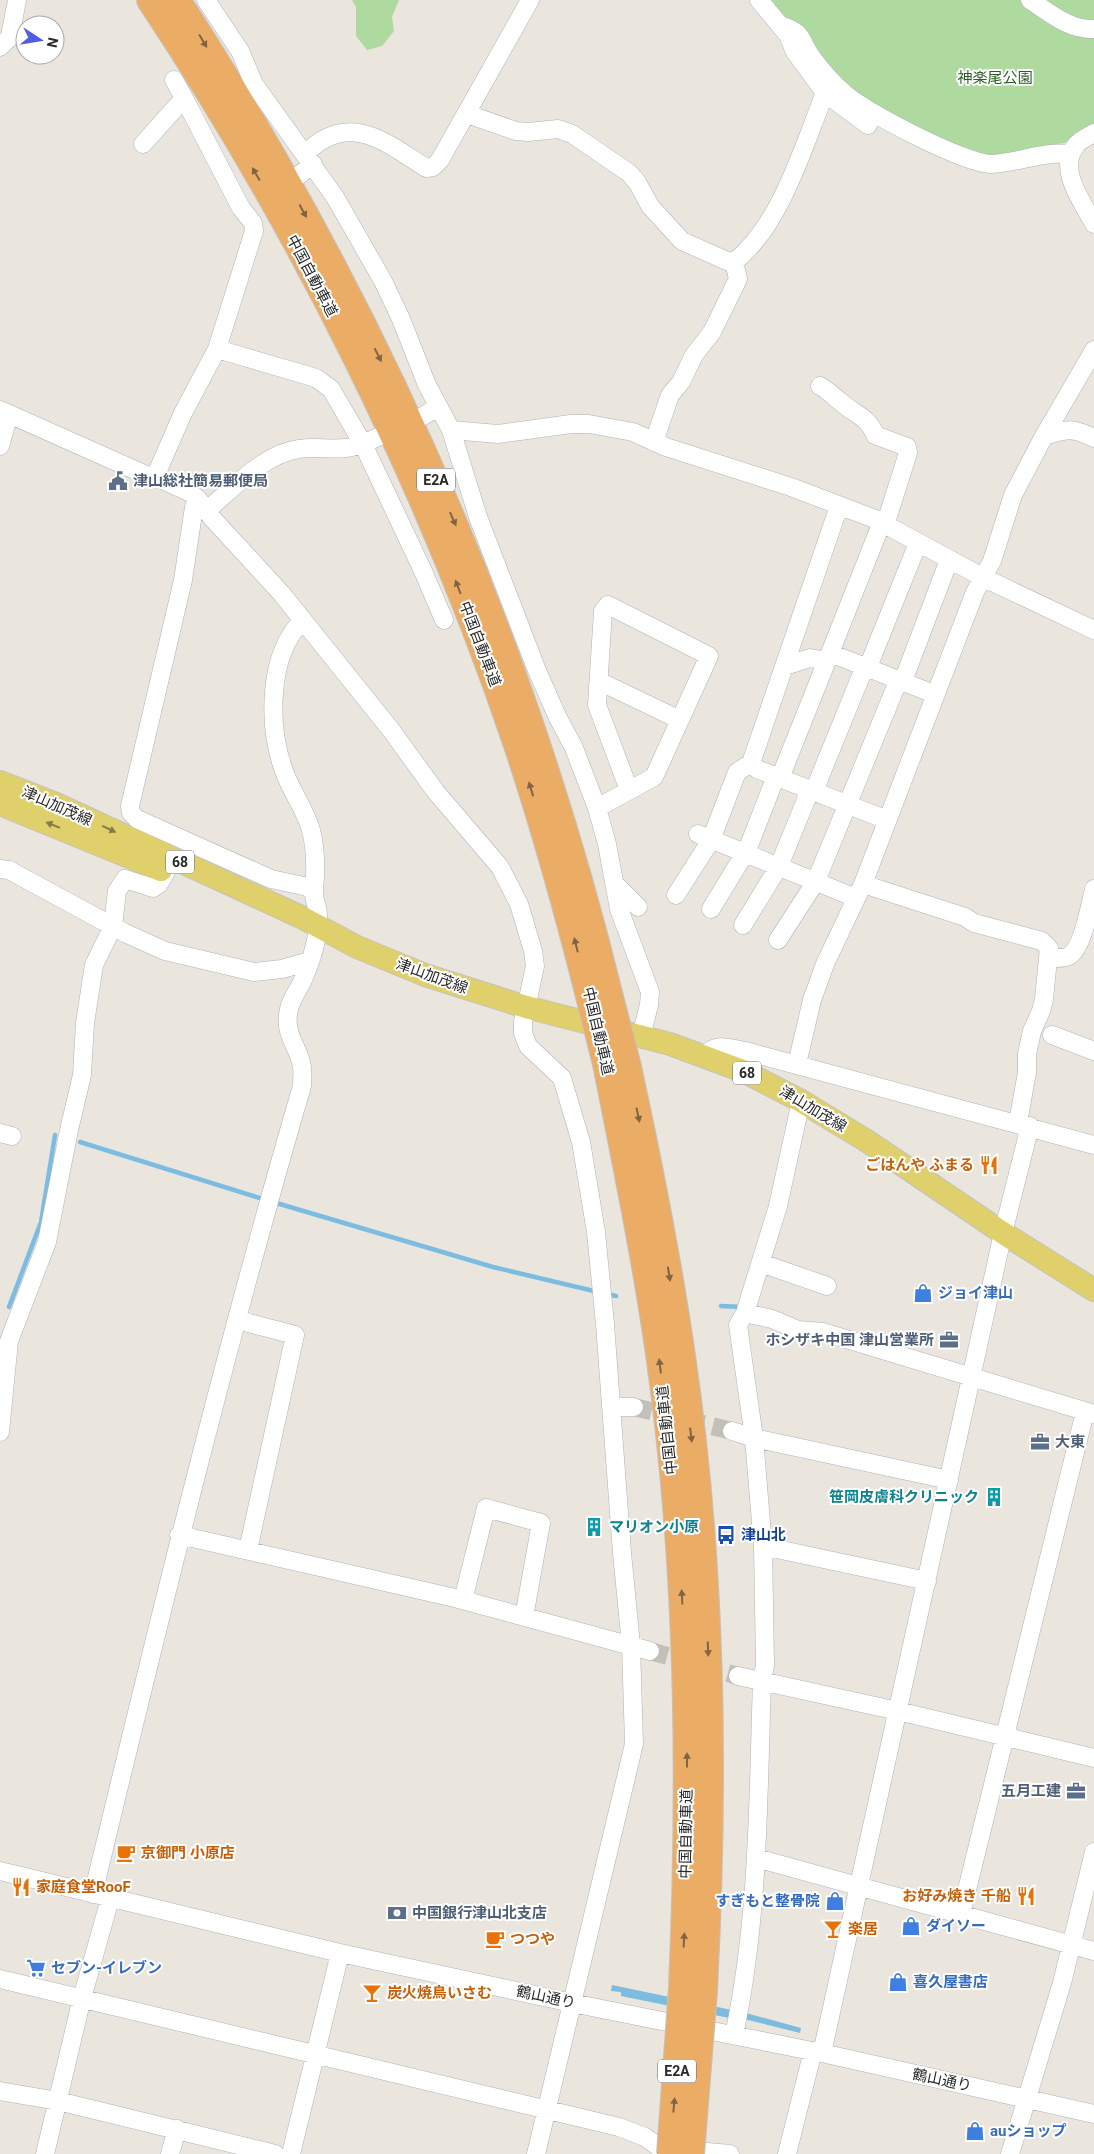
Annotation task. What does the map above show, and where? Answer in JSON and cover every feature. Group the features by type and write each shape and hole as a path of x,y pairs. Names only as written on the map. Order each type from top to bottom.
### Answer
{"highway":[{"name":"中国自動車道","path":"150,0 226,120 273,202 336,321 413,480 448,561 516,744 570,919 599,994 665,1248 682,1358 702,1552 710,1736 708,1907 693,1990 670,2154"},
{"name":"中国自動車道","path":"177,0 244,107 339,276 387,372 470,556 536,738 591,919 599,994"},
{"name":"中国自動車道","path":"691,2154 693,1990"}],"main road":[{"name":"津山加茂線","path":"0,782 56,804 317,931"},
{"name":"津山加茂線","path":"0,804 425,975 526,1007 670,1044 743,1071 801,1101 868,1141 1003,1232 1094,1290"}],"street":[{"path":"0,47 10,37 16,0"},
{"path":"206,0 240,51 254,84 309,159 383,281 430,411 451,430 478,517 536,668 557,716 574,748 597,808 616,885 619,909 650,992 650,1005 641,1037"},
{"path":"298,176 323,138 338,133 357,133 380,138 426,168 433,167 440,160 467,114 530,0"},
{"path":"758,0 788,35 795,52 824,93 868,125"},
{"path":"1030,0 1065,23 1083,29 1094,29"},
{"path":"780,25 800,35 812,57 846,95 891,122 952,153 990,164 1055,152 1070,154"},
{"path":"155,477 183,413 217,349 257,218 241,208 174,80"},
{"path":"467,114 516,131 528,132 558,129 572,134 629,173 637,182 650,206 682,241 727,261 734,262 751,247 776,212 824,93"},
{"path":"143,144 177,106 185,100"},
{"path":"1094,133 1078,143 1070,154 1069,168 1073,183 1094,224"},
{"path":"654,442 670,395 681,382 694,354 712,332 738,279 734,262"},
{"path":"217,349 316,378 331,389 370,440 444,620"},
{"path":"796,1064 812,1000 859,891 975,592 992,560 1013,495 1044,436 1094,350"},
{"path":"711,909 745,853 778,777 878,532 888,516 908,453 907,447 875,436 872,427 853,410 843,405 832,393 820,386"},
{"path":"0,446 5,412 146,475 189,492 203,505 212,518 275,586 303,620 391,730 436,792 500,867 520,904 533,951 534,966 523,1033 528,1046 562,1078 581,1142 596,1232 631,1645 634,1744 536,2154"},
{"path":"451,430 498,434 571,424 589,424 633,432 654,442 791,487 884,524 984,578 1094,630"},
{"path":"1044,436 1065,430 1076,430 1094,438"},
{"path":"314,892 308,887 271,879 137,818 131,813 130,806 183,580 194,507 203,505 280,454 300,448 346,448 370,440"},
{"path":"676,895 737,772 751,763 839,506"},
{"path":"743,925 779,866 867,666 918,543"},
{"path":"778,940 816,881 901,680 949,560"},
{"path":"597,808 654,776 709,656 608,605 603,611 597,705 629,790"},
{"path":"93,1894 179,1535 264,1215 302,1086 302,1067 287,1029 289,1008 310,961 317,931 314,892 317,874 310,829 276,748 274,720 276,672 281,654 294,628 303,620"},
{"path":"785,666 810,658 828,657 867,666 934,694"},
{"path":"598,685 605,684 680,720"},
{"path":"751,763 757,769 887,820"},
{"path":"705,837 816,881 965,917 974,922 1042,941 1049,948 1041,1011 1032,1031 1027,1054 1024,1125 973,1378 858,1887 817,2052 787,2154"},
{"path":"0,869 9,870 113,926 165,951 254,972 282,969 310,961"},
{"path":"0,1432 2,1370 9,1342 47,1242 82,1075 85,1023 94,965 113,926 117,891 125,879 153,888 159,884 166,872"},
{"path":"616,885 638,907"},
{"path":"1049,958 1069,956 1076,948 1094,889"},
{"path":"1052,1035 1094,1051"},
{"path":"704,1056 709,1050 719,1046 796,1064 1094,1145"},
{"path":"734,2035 749,1950 756,1858 762,1681 765,1665 763,1546 754,1438 738,1325 745,1313 778,1206 801,1101"},
{"path":"761,1263 827,1286"},
{"path":"745,1313 772,1319 798,1330 823,1332 1089,1413 961,1914"},
{"path":"237,1320 295,1335 248,1550"},
{"path":"611,1407 634,1407"},
{"path":"732,1431 754,1438 949,1480"},
{"path":"463,1600 486,1508 540,1523 524,1617"},
{"path":"179,1535 463,1600 650,1651"},
{"path":"763,1546 927,1581"},
{"path":"738,1676 898,1711 1094,1758"},
{"path":"1010,2154 1028,2099 1072,1945 1094,1852"},
{"path":"756,1858 1094,1951"},
{"name":"鶴山通り","path":"0,1871 340,1953 572,2003 817,2052 1094,2114"},
{"path":"45,2154 82,1998 110,1899"},
{"path":"291,2154 340,1953"},
{"path":"0,1979 619,2127 645,2137 660,2148 730,2154"},
{"path":"0,2091 58,2101 275,2154"},
{"path":"170,2154 177,2129"}],"green space":[{"path":"352,0 399,0 392,17 394,31 382,46 367,50 356,36 356,7"},
{"name":"神楽尾公園","path":"767,0 1094,0 1094,127 1064,143 994,157 961,151 860,102"}],"water":[{"path":"612,1985 746,2013 801,2028 800,2033 744,2019 744,2021 621,1996 621,1992 611,1991"}],"waterway":[{"path":"9,1307 41,1222 55,1135"},
{"path":"80,1142 266,1200"},
{"path":"273,1202 493,1267 598,1292"},
{"path":"606,1294 616,1296"},
{"path":"721,1306 742,1307"}],"tunnel":[{"path":"634,1407 732,1431"},
{"path":"650,1651 738,1676"}],"place":[{"name":"津山総社簡易郵便局","path":"118,481"},
{"name":"ごはんや ふまる","path":"989,1165"},
{"name":"ジョイ津山","path":"923,1293"},
{"name":"ホシザキ中国 津山営業所","path":"949,1340"},
{"name":"大東","path":"1040,1442"},
{"name":"笹岡皮膚科クリニック","path":"994,1497"},
{"name":"マリオン小原","path":"594,1527"},
{"name":"津山北","path":"726,1535"},
{"name":"五月工建","path":"1076,1791"},
{"name":"京御門 小原店","path":"126,1853"},
{"name":"家庭食堂RooF","path":"21,1887"},
{"name":"お好み焼き 千船","path":"1026,1896"},
{"name":"すぎもと整骨院","path":"835,1901"},
{"name":"中国銀行津山北支店","path":"397,1913"},
{"name":"ダイソー","path":"911,1926"},
{"name":"楽居","path":"833,1929"},
{"name":"つつや","path":"495,1939"},
{"name":"セブン-イレブン","path":"36,1968"},
{"name":"喜久屋書店","path":"898,1982"},
{"name":"炭火焼鳥いさむ","path":"372,1993"},
{"name":"auショップ","path":"975,2131"}]}
